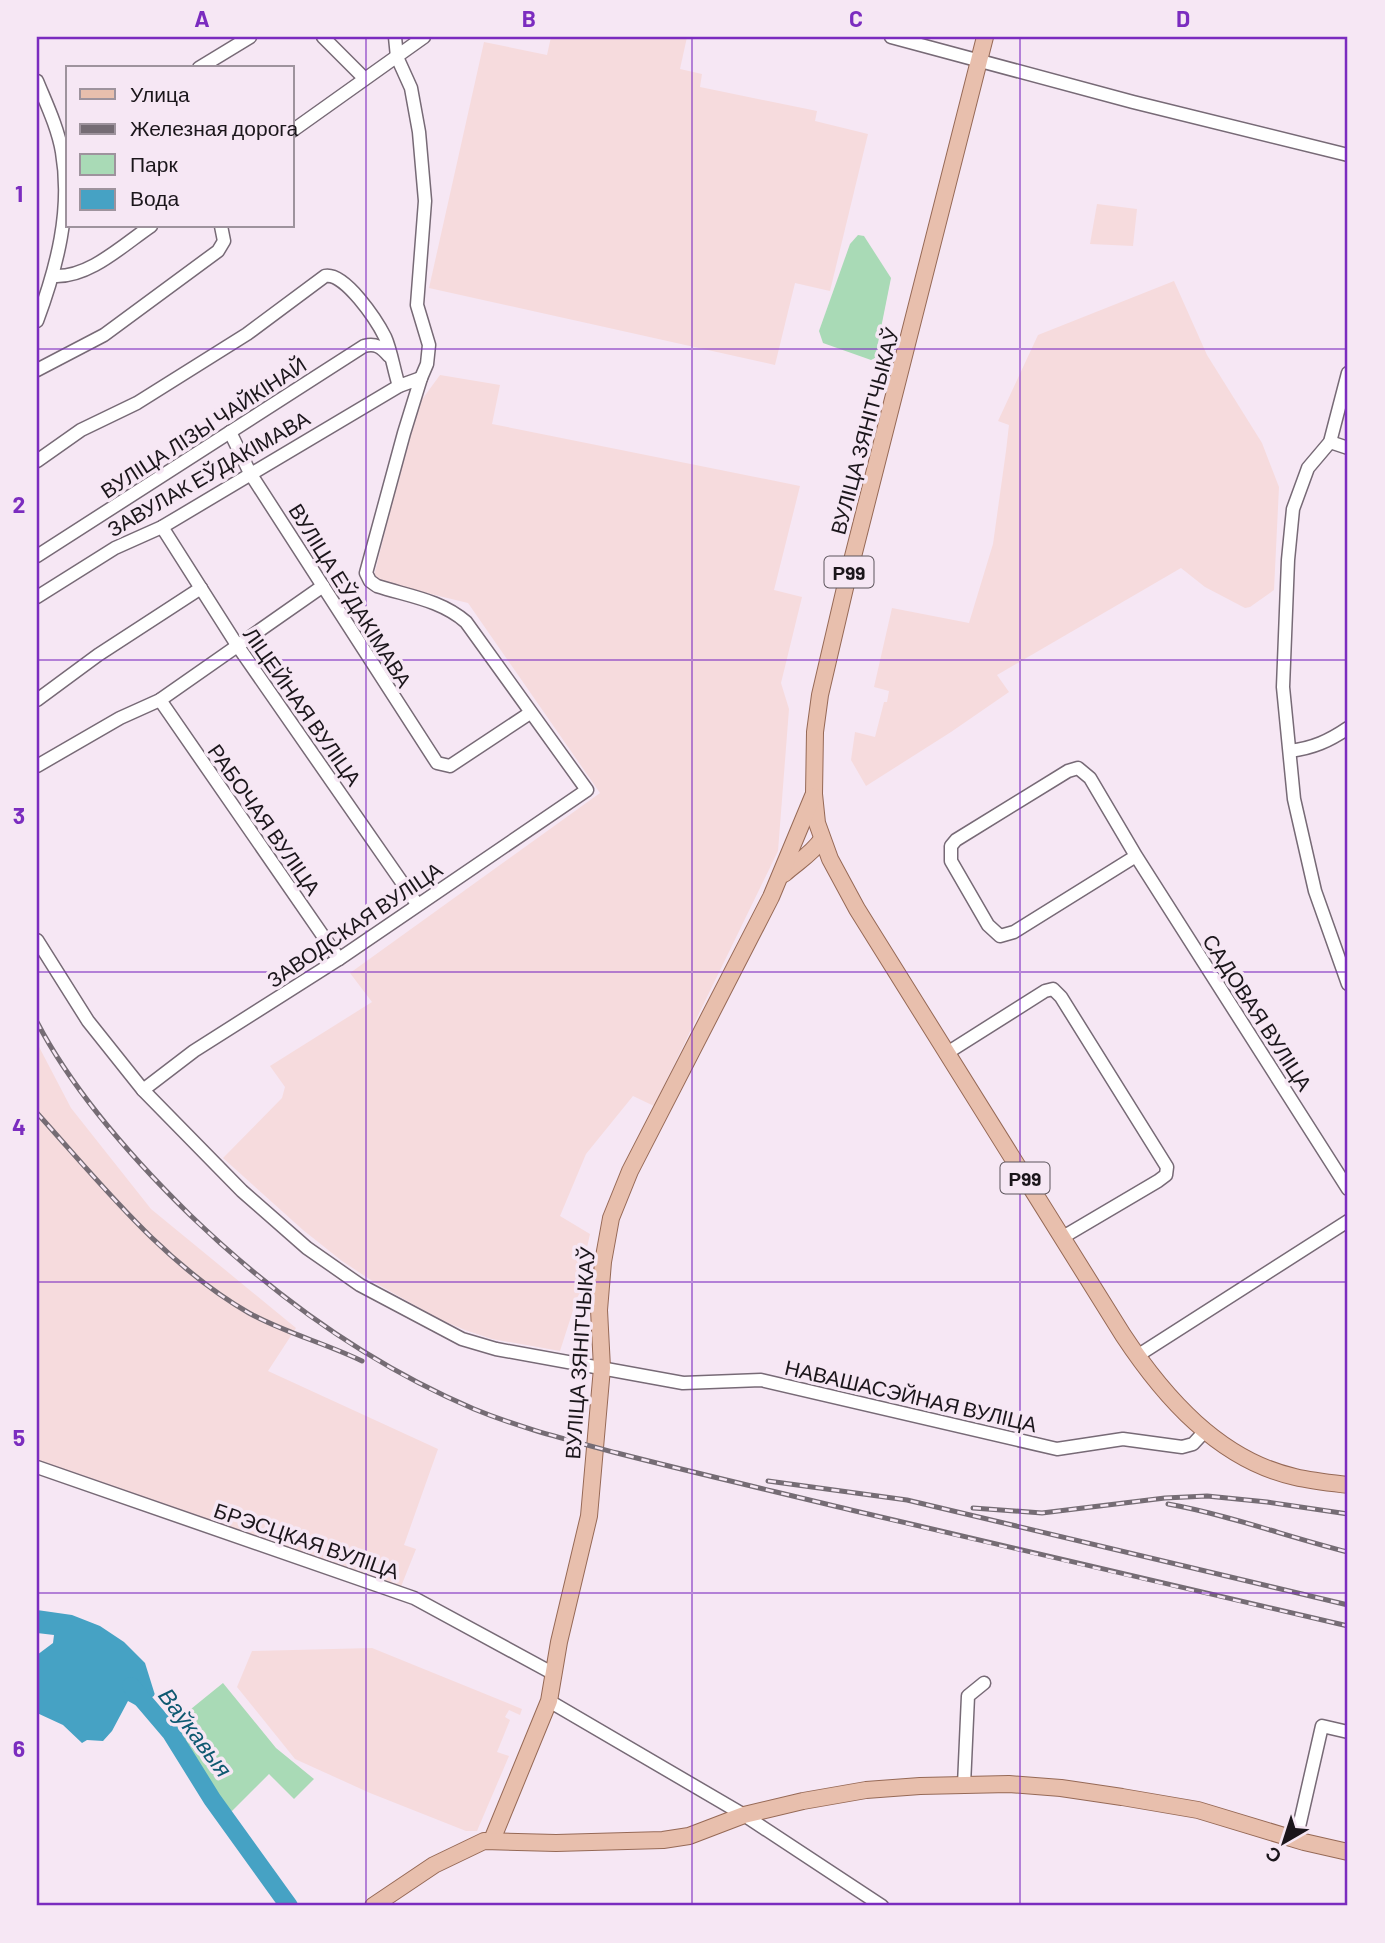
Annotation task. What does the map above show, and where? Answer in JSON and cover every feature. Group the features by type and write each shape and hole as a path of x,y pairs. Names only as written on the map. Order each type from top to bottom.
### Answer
{"main road":[{"name":"ВУЛІЦА ЗЯНІТЧЫКАЎ","path":"836,871 822,839 814,794 813,748 823,681 985,37"},
{"name":"ВУЛІЦА ЗЯНІТЧЫКАЎ","path":"492,1840 549,1701 559,1642 589,1516 602,1368 599,1310 603,1262 616,1202 779,878 814,794"},
{"path":"779,878 795,863 805,859 822,839 806,836 796,839"},
{"path":"805,859 818,861 836,871"},
{"name":"Р99","path":"836,871 1137,1356 1162,1389 1205,1431 1246,1459 1294,1477 1348,1486"},
{"path":"373,1906 435,1865 475,1844 492,1840 556,1843 663,1840 689,1836 744,1815 866,1790 1009,1784 1061,1788 1198,1810 1296,1840 1348,1852"}],"street":[{"path":"203,66 250,37"},
{"path":"323,37 364,78"},
{"path":"37,461 81,430 137,403 247,334 325,276 336,277 359,299 374,319 387,340 399,386 421,378 427,364 429,345 417,306 425,201 419,132 411,88 397,57 395,37"},
{"path":"294,130 424,37"},
{"path":"891,37 1133,102 1348,155"},
{"path":"37,81 65,150 62,235 54,276 37,321"},
{"path":"54,276 66,276 94,265 148,228"},
{"path":"37,370 104,335 219,251 224,241 221,228"},
{"name":"ВУЛІЦА ЛІЗЫ ЧАЙКІНАЙ","path":"37,556 363,346 371,344 380,347 390,356"},
{"path":"1348,373 1330,442 1308,468 1293,509 1288,560 1283,687 1294,799 1315,891 1348,984"},
{"name":"ВУЛІЦА ЕЎДАКІМАВА","path":"421,378 366,573 370,581 377,586 440,604 466,622 587,790"},
{"name":"ЗАВУЛАК ЕЎДАКІМАВА","path":"37,597 115,548 162,527 250,472 399,386"},
{"name":"ВУЛІЦА ЕЎДАКІМАВА","path":"230,432 250,472 437,763 450,766 530,713"},
{"path":"1330,442 1348,448"},
{"name":"ЛІЦЕЙНАЯ ВУЛІЦА","path":"162,527 237,645 417,904"},
{"path":"37,766 120,718 160,700 323,586"},
{"path":"37,700 98,655 201,588"},
{"name":"РАБОЧАЯ ВУЛІЦА","path":"160,700 339,959"},
{"path":"1290,751 1308,749 1327,742 1348,729"},
{"name":"САДОВАЯ ВУЛІЦА","path":"1136,856 1014,932 1000,936 988,925 951,861 951,846 956,840 1068,771 1078,768 1090,778 1136,856 1348,1189"},
{"name":"ЗАВОДСКАЯ ВУЛІЦА","path":"143,1090 194,1051 339,959 587,790"},
{"name":"НАВАШАСЭЙНАЯ ВУЛІЦА","path":"37,940 88,1021 143,1090 242,1191 307,1248 360,1285 462,1339 496,1349 683,1383 761,1380 1058,1449 1123,1439 1182,1447 1193,1444 1205,1431"},
{"path":"947,1053 1045,991 1053,989 1061,996 1167,1167 1166,1175 1158,1181 1063,1237"},
{"path":"1137,1356 1348,1222"},
{"name":"БРЭСЦКАЯ ВУЛІЦА","path":"37,1466 414,1598 554,1674"},
{"path":"964,1785 968,1696 984,1684"},
{"path":"549,1701 744,1815 882,1906"},
{"path":"1296,1840 1322,1726 1348,1732"}],"shaded area":[{"path":"551,37 687,37 680,69 702,74 700,87 817,111 815,121 868,134 830,291 795,283 775,365 429,288 484,42 547,55"},
{"path":"1097,204 1137,209 1133,246 1090,244"},
{"path":"1174,281 1207,355 1262,443 1279,487 1274,590 1245,608 1205,587 1181,568 997,675 1009,692 866,786 851,760 855,732 875,737 884,702 887,702 889,691 874,687 892,608 969,623 993,544 1009,425 998,421 1038,335"},
{"path":"440,375 500,385 492,424 800,486 774,590 802,597 781,683 789,709 778,851 654,1106 633,1096 586,1154 560,1216 590,1234 584,1261 583,1287 560,1351 492,1339 465,1330 441,1320 377,1284 303,1230 223,1158 282,1098 285,1087 270,1066 372,1002 350,973 600,793 468,603 373,580 415,409"},
{"path":"37,1043 71,1108 151,1209 296,1328 268,1371 438,1449 404,1545 416,1549 400,1589 37,1460"},
{"path":"372,1648 522,1709 520,1715 509,1710 505,1717 510,1720 497,1752 509,1756 477,1831 466,1831 370,1793 295,1759 237,1687 252,1651"}],"green space":[{"path":"858,235 864,236 891,278 875,358 871,360 823,343 819,331 850,244"},
{"path":"223,1683 276,1748 314,1779 294,1799 269,1774 229,1814 170,1726"}],"water":[{"path":"37,1610 72,1615 100,1626 124,1642 145,1663 155,1695 139,1707 128,1701 112,1731 103,1741 87,1740 82,1743 63,1725 37,1713 37,1655 53,1643 54,1635 37,1633"}],"waterway":[{"name":"Ваўкавыя","path":"131,1686 171,1733 212,1799 289,1906"}],"railway":[{"path":"37,1022 68,1074 106,1124 169,1194 222,1245 288,1300 323,1325 359,1349 434,1391 509,1422 617,1453 975,1540 1348,1626"},
{"path":"37,1113 135,1222 189,1271 249,1313 362,1361"},
{"path":"768,1481 907,1500 1348,1605"},
{"path":"973,1508 1042,1513 1165,1498 1207,1496 1348,1514"},
{"path":"1168,1504 1348,1552"}]}
